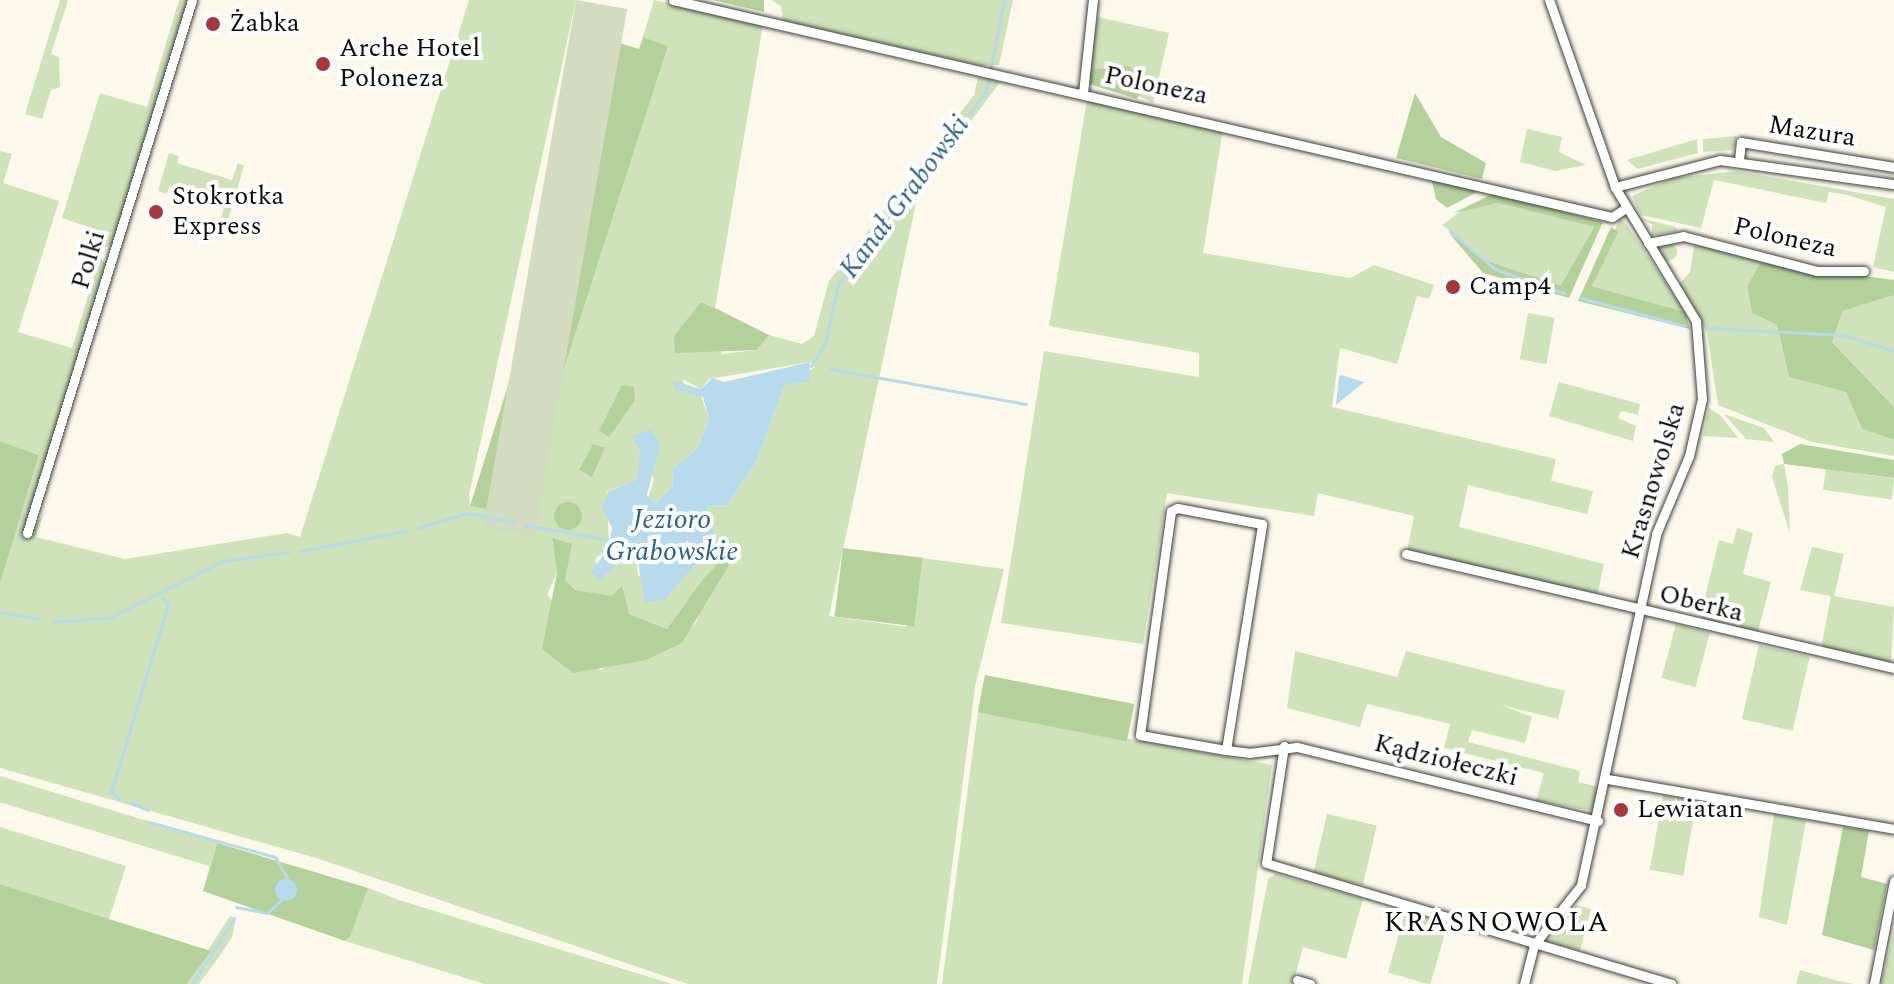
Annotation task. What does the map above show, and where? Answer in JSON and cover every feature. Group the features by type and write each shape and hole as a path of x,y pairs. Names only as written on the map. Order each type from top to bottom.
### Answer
{"street":[{"name":"Polki","path":"27,533 192,0"},
{"name":"Poloneza","path":"673,0 1612,217 1626,208"},
{"path":"1083,93 1093,0"},
{"name":"Krasnowolska","path":"1524,984 1534,945 1578,893 1608,779 1657,528 1689,456 1702,399 1696,321 1615,187 1549,0"},
{"name":"Mazura","path":"1739,160 1741,142 1894,167"},
{"path":"1615,187 1678,166 1739,160 1894,184"},
{"path":"1839,175 1894,190"},
{"name":"Poloneza","path":"1648,243 1683,236 1817,271 1864,271"},
{"name":"Kądziołeczki","path":"1226,750 1262,524 1177,508 1171,511 1136,730 1226,750 1284,746 1598,821"},
{"name":"Oberka","path":"1406,554 1641,612 1894,668"},
{"path":"1284,746 1266,863 1671,984"},
{"path":"1608,779 1894,829"},
{"path":"1874,984 1892,905 1894,881"},
{"path":"1297,980 1310,984"}],"green space":[{"path":"60,0 68,0 51,54 59,57 60,87 51,90 42,119 25,114"},
{"path":"179,0 188,0 112,245 103,248 107,233 62,218 100,93 147,107"},
{"path":"469,0 576,0 469,495 470,506 517,515 668,46 643,37 654,0 763,25 715,308 701,302 722,354 757,350 769,335 802,344 814,336 829,281 974,95 978,77 1000,82 918,193 829,616 907,627 922,558 1004,569 975,687 937,984 688,984 316,858 0,768 0,584 39,455 0,441 0,151 12,154 3,183 59,201 18,332 72,348 100,257 106,264 23,533 31,535 44,512 36,537 125,559 287,533 300,537","holes":["810,362 815,367 785,384 756,463 727,505 707,506 714,533 686,574 638,576 635,546 601,580 595,559 609,547 607,492 637,479 640,449 654,479 647,502 654,505 673,485 672,469 697,449 709,419 700,393 685,391 683,379 701,389 709,379","552,539 565,580 577,590 623,600 629,614 667,629 726,556 695,624 600,670 547,594 557,573"]},
{"path":"576,0 627,9 534,536 483,527"},
{"path":"713,0 764,0 764,12"},
{"path":"771,0 1013,0 999,65 977,65 783,21 781,6"},
{"path":"1098,17 1169,33 1153,103 1088,70"},
{"path":"643,37 668,46 517,515 470,506 616,42 639,49"},
{"path":"1129,66 1146,81 1137,99 1086,83 1088,70"},
{"path":"1415,93 1441,137 1486,163 1482,179 1396,158"},
{"path":"1087,100 1223,129 1203,253 1350,278 1374,265 1434,285 1429,299 1417,296 1397,364 1340,348 1332,407 1556,459 1551,481 1593,491 1587,514 1468,485 1459,527 1604,564 1597,597 1407,551 1414,516 1318,493 1314,516 1167,493 1143,644 1001,623 1044,351 1199,377 1199,353 1049,326"},
{"path":"1527,129 1562,137 1559,152 1586,165 1555,171 1520,162"},
{"path":"1737,136 1733,150 1703,152 1703,139"},
{"path":"1697,139 1698,153 1638,169 1627,160"},
{"path":"169,153 179,156 177,163 232,180 238,163 244,166 227,223 220,221 225,204 169,186 167,194 158,191"},
{"path":"1737,171 1894,199 1894,272 1873,267 1886,207 1847,195 1829,192 1826,203 1714,180 1701,228 1641,215 1632,196 1673,178"},
{"path":"1431,177 1481,190 1447,208 1436,199"},
{"path":"1494,193 1603,222 1569,298 1483,273 1449,233 1487,261 1561,285 1594,227 1498,203 1454,213"},
{"path":"1498,203 1594,227 1561,285 1487,261 1442,225 1464,209"},
{"path":"1620,218 1625,222 1685,312 1592,286"},
{"path":"1640,218 1676,227 1678,231 1652,235 1652,224"},
{"path":"1611,227 1618,232 1592,286 1685,312 1690,329 1578,301"},
{"path":"1695,241 1761,262 1747,286 1752,313 1777,325 1789,377 1846,392 1862,429 1894,440 1894,456 1812,442 1718,405 1707,332 1680,283 1690,272"},
{"path":"1664,243 1672,243 1677,252 1675,259 1664,261 1659,256 1659,248"},
{"path":"1761,262 1894,280 1894,295 1843,311 1832,342 1894,407 1894,440 1862,429 1846,392 1789,377 1777,325 1752,313 1747,286"},
{"path":"1894,295 1894,407 1832,342 1843,311"},
{"path":"701,302 769,335 757,350 675,353 674,336"},
{"path":"1528,313 1555,318 1546,364 1520,359"},
{"path":"1559,382 1640,404 1638,415 1621,411 1618,418 1636,426 1633,441 1549,416"},
{"path":"622,385 634,387 635,400 609,437 599,431"},
{"path":"1709,408 1720,415 1738,438 1703,436"},
{"path":"1724,414 1764,428 1774,442 1746,439"},
{"path":"0,441 39,455 0,584"},
{"path":"593,444 605,448 592,477 579,470"},
{"path":"1800,444 1894,460 1894,478 1784,464 1782,454"},
{"path":"1784,464 1790,533 1772,477 1775,466"},
{"path":"1826,469 1894,479 1891,499 1823,490"},
{"path":"568,502 578,506 582,516 578,526 568,530 558,526 554,516 558,506"},
{"path":"1737,528 1753,533 1743,574 1771,582 1757,635 1699,621 1719,540 1733,544"},
{"path":"552,538 572,544 565,580 576,590 611,596 622,586 629,614 667,629 704,578 726,556 732,560 682,643 646,660 573,673 542,649 557,573"},
{"path":"1812,547 1844,554 1834,596 1894,607 1891,662 1821,649 1831,596 1800,590"},
{"path":"843,548 922,558 914,626 835,616"},
{"path":"1676,624 1710,633 1695,687 1662,678"},
{"path":"1759,645 1810,657 1793,731 1742,719"},
{"path":"1295,651 1397,677 1406,651 1565,691 1558,719 1501,705 1532,717 1525,743 1472,730 1468,742 1580,771 1578,782 1599,787 1594,811 1536,801 1544,773 1444,748 1450,724 1367,704 1360,727 1287,708"},
{"path":"985,675 1134,704 1127,741 978,712"},
{"path":"978,712 1272,765 1242,984 942,984"},
{"path":"0,776 217,842 210,866 0,802"},
{"path":"1663,795 1696,801 1683,876 1650,870"},
{"path":"1327,814 1377,825 1363,885 1313,873"},
{"path":"1774,814 1806,821 1787,925 1759,917"},
{"path":"0,827 126,866 109,919 0,884"},
{"path":"1843,827 1869,831 1861,877 1887,884 1874,950 1822,935"},
{"path":"217,843 368,888 350,936 345,941 203,891"},
{"path":"1276,874 1363,899 1346,959 1303,947 1293,984 1248,984 1268,879"},
{"path":"0,884 211,951 186,984 0,984"},
{"path":"368,888 672,984 485,984 345,941"},
{"path":"1576,905 1591,909 1580,950 1548,942"},
{"path":"1405,913 1447,925 1430,984 1388,973"},
{"path":"230,916 236,918 232,937 199,984 186,984"},
{"path":"1894,930 1894,984 1881,984 1884,972"},
{"path":"1800,970 1838,981 1854,984 1796,984"}],"water":[{"name":"Jezioro Grabowskie","path":"810,362 809,382 785,384 756,463 727,505 707,506 714,533 707,551 664,600 645,602 635,546 601,580 591,572 609,547 612,528 602,507 608,492 637,479 640,449 632,436 651,430 660,444 647,495 654,505 673,485 672,469 697,449 709,419 703,397 675,389 672,380 701,389 712,378 724,382"},
{"path":"1339,377 1364,382 1336,405"},
{"path":"282,879 290,879 297,890 290,901 282,901 275,894 275,886"}],"waterway":[{"name":"Kanał Grabowski","path":"811,366 825,344 838,284 986,92 1004,0"},
{"path":"1450,231 1495,269 1564,293"},
{"path":"1581,298 1684,326"},
{"path":"1709,328 1843,335 1894,351"},
{"path":"831,369 1026,404"},
{"name":"Kanał Grabowski","path":"417,528 467,513 514,522"},
{"name":"Kanał Grabowski","path":"525,525 610,540"},
{"name":"Kanał Grabowski","path":"300,551 406,531"},
{"name":"Kanał Grabowski","path":"54,622 111,617 223,561 288,552"},
{"path":"119,799 111,792 168,604 162,597"},
{"name":"Kanał Grabowski","path":"0,612 39,619"},
{"path":"131,803 148,810"},
{"path":"149,822 275,857 287,878"},
{"path":"236,907 267,913 281,900"},
{"path":"192,984 234,918"}],"place":[{"name":"Żabka","path":"213,24"},
{"name":"Arche Hotel Poloneza","path":"323,64"},
{"name":"Stokrotka Express","path":"156,212"},
{"name":"Camp4","path":"1453,287"},
{"name":"Lewiatan","path":"1621,810"}],"district":[{"name":"KRASNOWOLA","path":"1497,923"}]}
